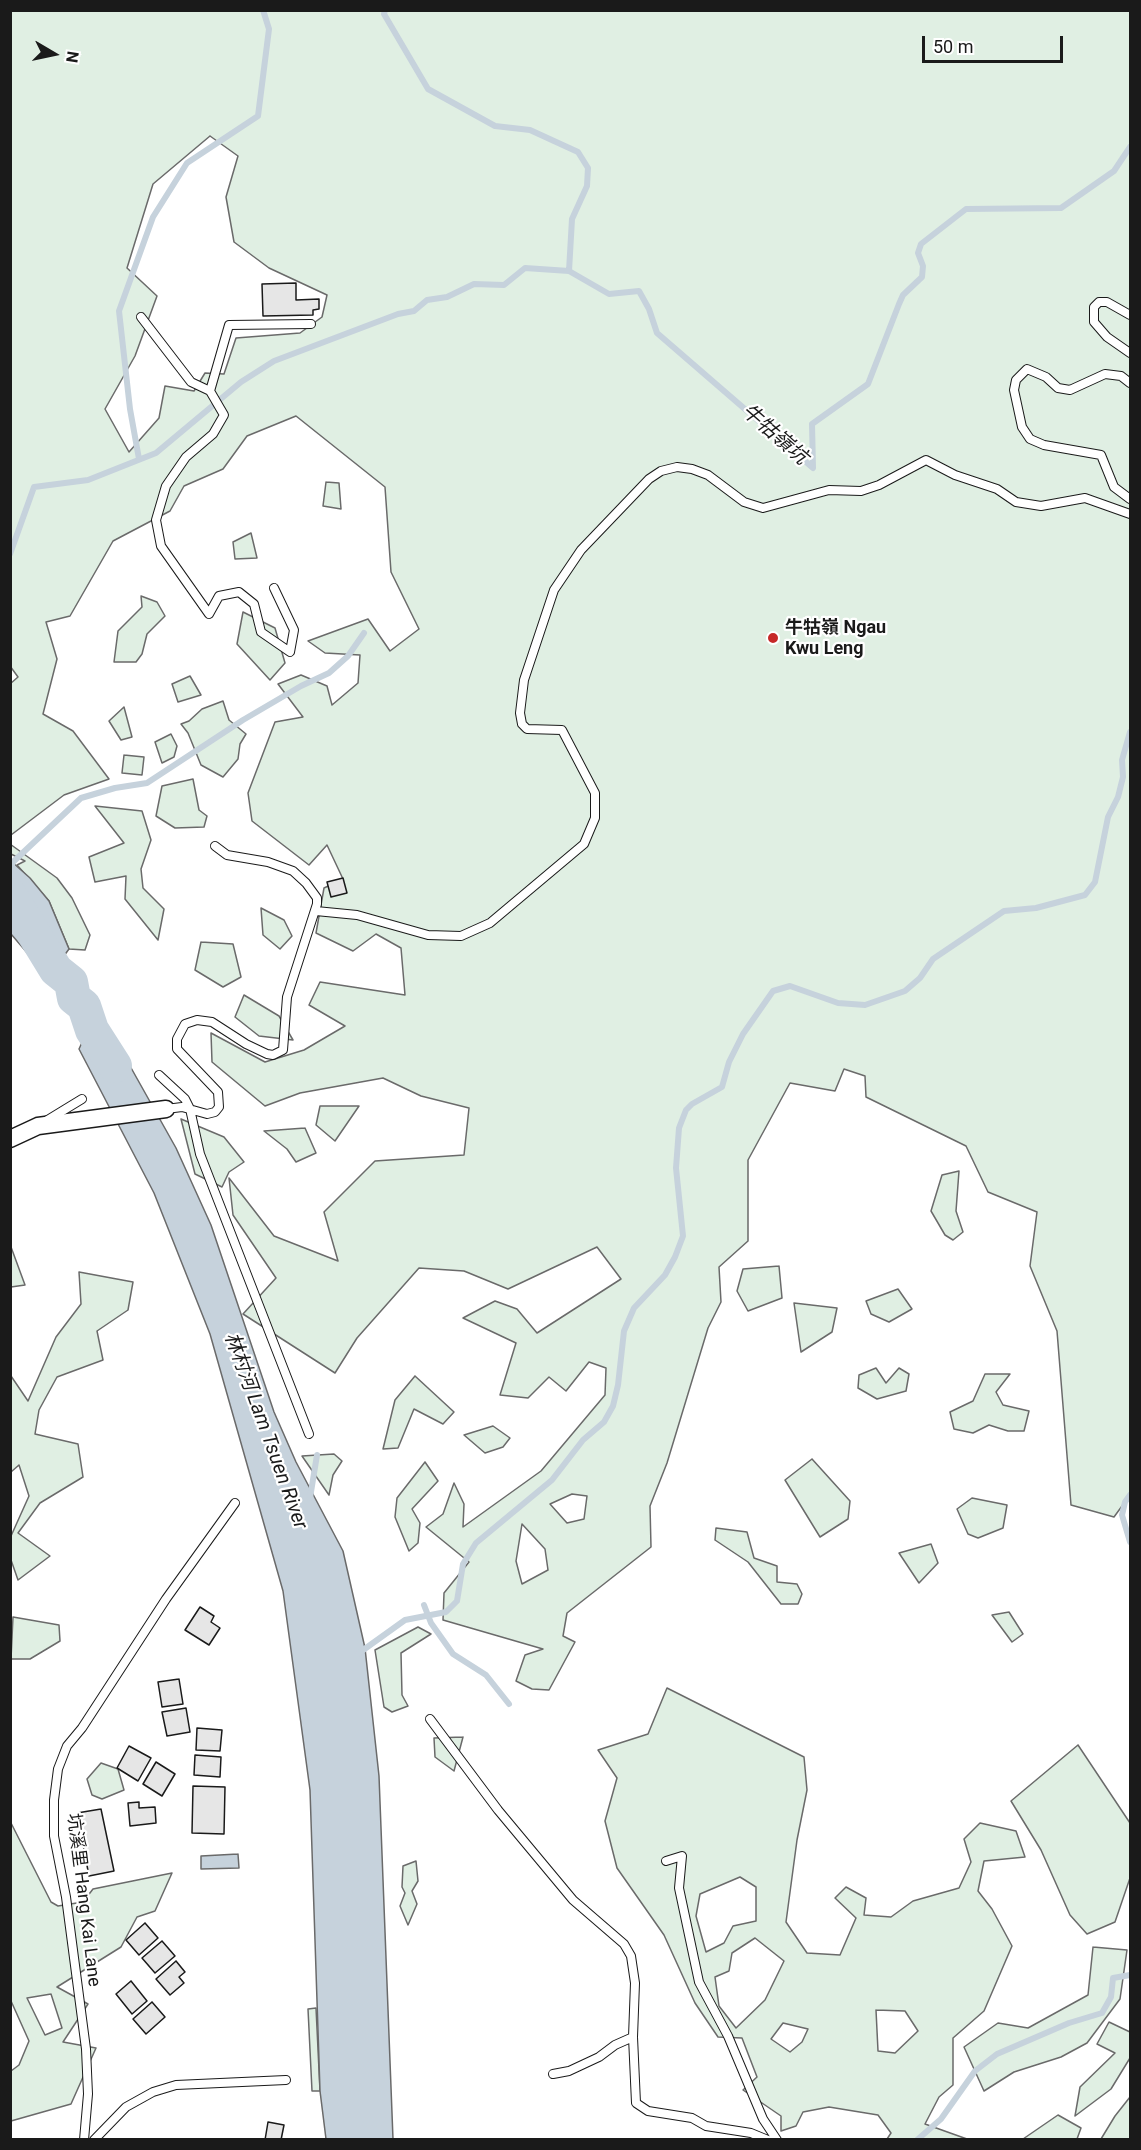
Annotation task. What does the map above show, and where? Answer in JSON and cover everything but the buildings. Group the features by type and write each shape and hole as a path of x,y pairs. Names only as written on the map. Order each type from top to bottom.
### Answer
{"street":[{"path":"10,1138 38,1126 166,1109"}],"lane":[{"path":"1131,315 1107,302 1099,302 1094,307 1094,322 1107,337 1131,353"},
{"path":"141,316 191,382 212,393 224,415 213,434 186,458 166,486 156,520 161,546 208,614 219,596 239,592 254,604 261,632 290,652 294,630 274,588"},
{"path":"212,393 229,325 311,324"},
{"path":"1131,383 1120,376 1105,374 1070,390 1058,388 1046,376 1027,369 1016,380 1014,390 1022,427 1030,439 1044,445 1101,455 1114,487 1131,499"},
{"path":"316,911 357,915 428,935 461,936 490,923 584,844 595,818 595,793 562,730 527,729 522,724 520,713 524,680 554,590 581,550 649,479 661,471 676,467 692,469 708,475 744,502 763,508 829,490 861,491 879,485 926,460 955,474 997,489 1016,502 1041,506 1085,498 1131,514"},
{"path":"166,1109 182,1107 207,1114 215,1112 220,1100 218,1092 177,1049 180,1031 192,1021 212,1022 258,1050 273,1055 279,1053 284,1045 287,997 316,911 317,898 293,872 268,862 226,855 215,846"},
{"path":"159,1075 185,1099 190,1109 200,1154 309,1434"},
{"path":"38,1126 82,1099"},
{"name":"坑溪里 Hang Kai Lane","path":"84,2139 88,2094 86,2049 66,1897 54,1836 54,1800 58,1768 67,1746 82,1728 166,1599 235,1503"},
{"path":"430,1719 498,1810 573,1900 628,1950 635,1968 633,2037 636,2103 642,2109 692,2118 706,2126 751,2133 768,2139"},
{"path":"666,1861 682,1856 679,1888 699,1982 728,2036 763,2119 777,2139"},
{"path":"553,2074 569,2071 633,2037"},
{"path":"94,2139 126,2107 153,2092 176,2085 286,2080"}],"green space":[{"path":"11,11 1130,11 1130,1495 1114,1517 1071,1505 1057,1331 1030,1266 1037,1212 988,1192 966,1146 866,1097 865,1076 844,1069 835,1091 790,1083 748,1160 748,1241 719,1267 721,1302 708,1328 667,1463 650,1506 651,1547 567,1613 563,1636 575,1642 549,1690 532,1689 516,1681 525,1655 543,1649 443,1620 444,1593 469,1562 426,1527 443,1514 454,1483 464,1504 463,1527 541,1471 605,1395 606,1368 589,1362 566,1391 549,1377 528,1398 500,1395 516,1343 463,1318 495,1301 517,1309 537,1333 621,1279 597,1247 508,1289 464,1271 419,1268 357,1338 335,1373 243,1314 276,1278 233,1215 229,1178 274,1236 338,1261 324,1212 375,1161 464,1155 469,1108 421,1096 383,1078 300,1093 265,1106 212,1062 211,1033 265,1062 304,1050 345,1026 309,1005 320,982 405,995 401,948 376,934 353,951 316,933 324,888 343,879 327,845 309,865 252,821 248,793 275,722 303,717 278,684 301,675 327,686 332,705 358,683 360,655 325,653 308,641 368,619 390,651 419,629 391,572 385,487 296,416 247,436 223,469 184,486 170,511 113,541 70,616 46,622 57,659 43,714 73,731 109,779 64,795 11,835 10,684 18,677 10,666","holes":["210,136 238,156 226,197 234,242 269,268 327,295 322,317 300,333 236,338 224,374 205,373 194,391 165,386 159,418 129,452 105,409 135,356 157,296 127,268 153,184","572,1494 587,1496 584,1519 567,1523 550,1504","522,1524 545,1549 548,1570 522,1584 516,1561"]},
{"path":"326,482 339,483 341,509 323,506"},
{"path":"251,533 257,558 235,559 233,542"},
{"path":"141,596 157,602 165,616 147,634 142,654 136,662 114,662 118,631 142,607"},
{"path":"243,612 275,628 285,663 270,680 237,644"},
{"path":"190,676 201,695 178,702 172,684"},
{"path":"223,701 229,720 246,734 240,744 238,759 223,777 201,765 188,733 181,724 189,721 202,709"},
{"path":"124,707 132,737 121,740 109,721"},
{"path":"171,734 177,746 174,757 162,763 155,742"},
{"path":"124,755 144,757 142,775 122,773"},
{"path":"193,779 199,810 207,816 204,827 175,828 156,816 162,786"},
{"path":"95,806 142,811 151,840 141,869 143,888 164,909 158,940 125,899 126,876 95,882 89,857 124,843"},
{"path":"10,844 57,878 72,898 90,935 85,950 69,949 49,901 17,865 25,861 11,854"},
{"path":"261,908 284,920 292,936 280,949 263,935"},
{"path":"201,942 233,944 241,977 223,987 195,970"},
{"path":"244,995 279,1016 293,1040 259,1036 235,1017"},
{"path":"320,1106 359,1106 335,1141 316,1125"},
{"path":"181,1119 224,1137 244,1162 229,1172 222,1187 195,1174"},
{"path":"305,1128 316,1153 296,1162 287,1149 264,1131"},
{"path":"959,1171 956,1211 963,1232 953,1240 945,1235 931,1211 942,1175"},
{"path":"11,1247 25,1285 10,1287"},
{"path":"779,1266 782,1298 748,1311 737,1291 743,1269"},
{"path":"79,1272 133,1282 128,1310 97,1331 103,1360 57,1377 39,1410 35,1434 78,1444 83,1477 40,1503 18,1533 50,1556 18,1580 11,1560 11,1536 29,1496 19,1465 11,1472 11,1376 28,1401 56,1337 81,1304"},
{"path":"898,1289 912,1309 889,1322 871,1314 866,1301"},
{"path":"794,1303 837,1308 832,1332 801,1352"},
{"path":"876,1368 886,1383 899,1368 909,1374 906,1391 877,1399 858,1388 859,1375"},
{"path":"985,1374 1010,1374 996,1392 1003,1405 1029,1411 1024,1431 1008,1431 989,1425 973,1433 954,1429 950,1412 973,1401"},
{"path":"415,1376 454,1412 443,1424 414,1409 398,1448 383,1449 395,1400"},
{"path":"493,1426 510,1438 503,1447 485,1453 464,1435"},
{"path":"334,1454 342,1461 333,1475 329,1495 302,1456"},
{"path":"812,1459 850,1501 848,1519 820,1537 785,1480"},
{"path":"425,1462 438,1481 412,1509 420,1523 418,1543 409,1551 395,1517 397,1498"},
{"path":"972,1498 1007,1505 1003,1528 978,1538 968,1534 957,1509"},
{"path":"716,1528 747,1532 754,1558 777,1566 777,1582 797,1584 802,1594 798,1604 781,1604 748,1562 715,1540"},
{"path":"931,1544 938,1563 919,1583 899,1553"},
{"path":"1009,1612 1023,1634 1012,1642 992,1615"},
{"path":"13,1617 59,1625 60,1641 30,1659 11,1659"},
{"path":"418,1627 431,1634 401,1653 402,1695 408,1706 392,1712 384,1707 375,1650"},
{"path":"667,1688 804,1757 807,1790 797,1840 786,1922 807,1953 840,1955 856,1918 835,1898 846,1887 866,1898 864,1915 891,1917 913,1901 959,1888 971,1862 964,1839 980,1823 1016,1831 1025,1857 984,1861 978,1891 992,1909 1012,1946 984,2011 953,2038 953,2085 939,2097 925,2124 967,2139 887,2139 891,2133 878,2115 829,2107 803,2112 796,2126 781,2131 781,2116 743,2090 757,2077 742,2038 718,2037 695,2003 664,1935 617,1868 605,1821 617,1778 598,1750 648,1734","holes":["740,1877 756,1887 756,1921 733,1926 724,1943 706,1952 696,1916 700,1894","755,1938 784,1961 765,2000 736,2028 719,2006 715,1977 729,1971 732,1953","876,2010 905,2011 918,2031 895,2053 878,2051","783,2023 808,2029 802,2042 790,2052 771,2039"]},
{"path":"463,1737 454,1771 435,1757 434,1738"},
{"path":"1078,1745 1130,1823 1130,1878 1115,1922 1087,1934 1070,1915 1041,1850 1011,1801"},
{"path":"101,1763 118,1769 124,1790 102,1799 92,1795 87,1779"},
{"path":"10,1821 51,1902 58,1906 83,1902 93,1889 172,1873 155,1911 137,1917 121,1947 57,1987 88,2004 63,2042 96,2048 71,2104 11,2121 11,2071 19,2065 29,2041 11,2001","holes":["51,1994 62,2028 45,2035 27,1998"]},
{"path":"416,1861 418,1881 412,1891 417,1904 408,1925 400,1906 405,1893 402,1887 403,1866"},
{"path":"1093,1947 1127,1950 1120,1999 1087,2043 1061,2057 1014,2072 984,2091 964,2047 998,2023 1028,2028 1088,1995"},
{"path":"316,2008 320,2091 312,2091 308,2009"},
{"path":"1109,2022 1130,2032 1130,2058 1111,2089 1075,2116 1080,2087 1115,2053 1097,2044"},
{"path":"1130,2097 1130,2139 1101,2139 1115,2116"},
{"path":"1058,2115 1081,2128 1077,2139 1023,2139"}],"water":[{"path":"11,861 30,878 49,901 69,949 55,968 35,962 11,934"},
{"path":"90,1025 107,1025 176,1148 211,1225 274,1412 296,1462 343,1551 365,1648 379,1776 393,2139 326,2139 320,2091 310,1790 283,1591 210,1334 154,1193 79,1049"},
{"path":"238,1854 239,1868 201,1869 201,1856"}],"waterway":[{"path":"139,459 130,409 119,311 153,217 187,163 258,116 269,29 263,10"},
{"path":"385,10 384,14 428,89 495,126 530,130 578,152 588,168 587,186 572,219 569,271"},
{"name":"牛牯嶺坑","path":"10,554 34,487 88,480 156,453 241,382 274,361 398,314 414,311 427,300 447,297 474,284 504,285 525,268 569,271 609,294 639,291 649,309 657,333 813,468 812,424 868,384 903,295 922,277 923,266 918,253 921,244 966,209 1061,208 1114,171 1130,147"},
{"path":"10,871 13,862 81,798 115,788 147,783 243,720 301,686 329,673 348,656 364,633"},
{"path":"359,1653 405,1620 446,1612 457,1601 463,1564 476,1543 552,1480 583,1440 604,1422 613,1406 618,1385 624,1331 634,1308 665,1275 683,1236 676,1168 679,1128 686,1110 692,1104 722,1087 729,1062 743,1034 773,991 790,986 838,1003 865,1005 905,991 920,978 933,959 1004,911 1036,908 1085,895 1095,882 1108,817 1118,797 1123,777 1122,760 1130,732"},
{"name":"林村河 Lam Tsuen River","path":"10,895 56,970 71,982 74,998 84,1006 92,1030 115,1066"},
{"path":"310,1498 317,1455"},
{"path":"1130,1495 1125,1502 1122,1515 1130,1542"},
{"path":"424,1605 431,1623 453,1654 486,1675 509,1704"},
{"path":"917,2140 941,2119 975,2071 997,2054 1069,2023 1102,2013 1111,1997 1113,1978 1130,1975"}],"place":[{"name":"牛牯嶺 Ngau Kwu Leng","path":"773,638"}]}
